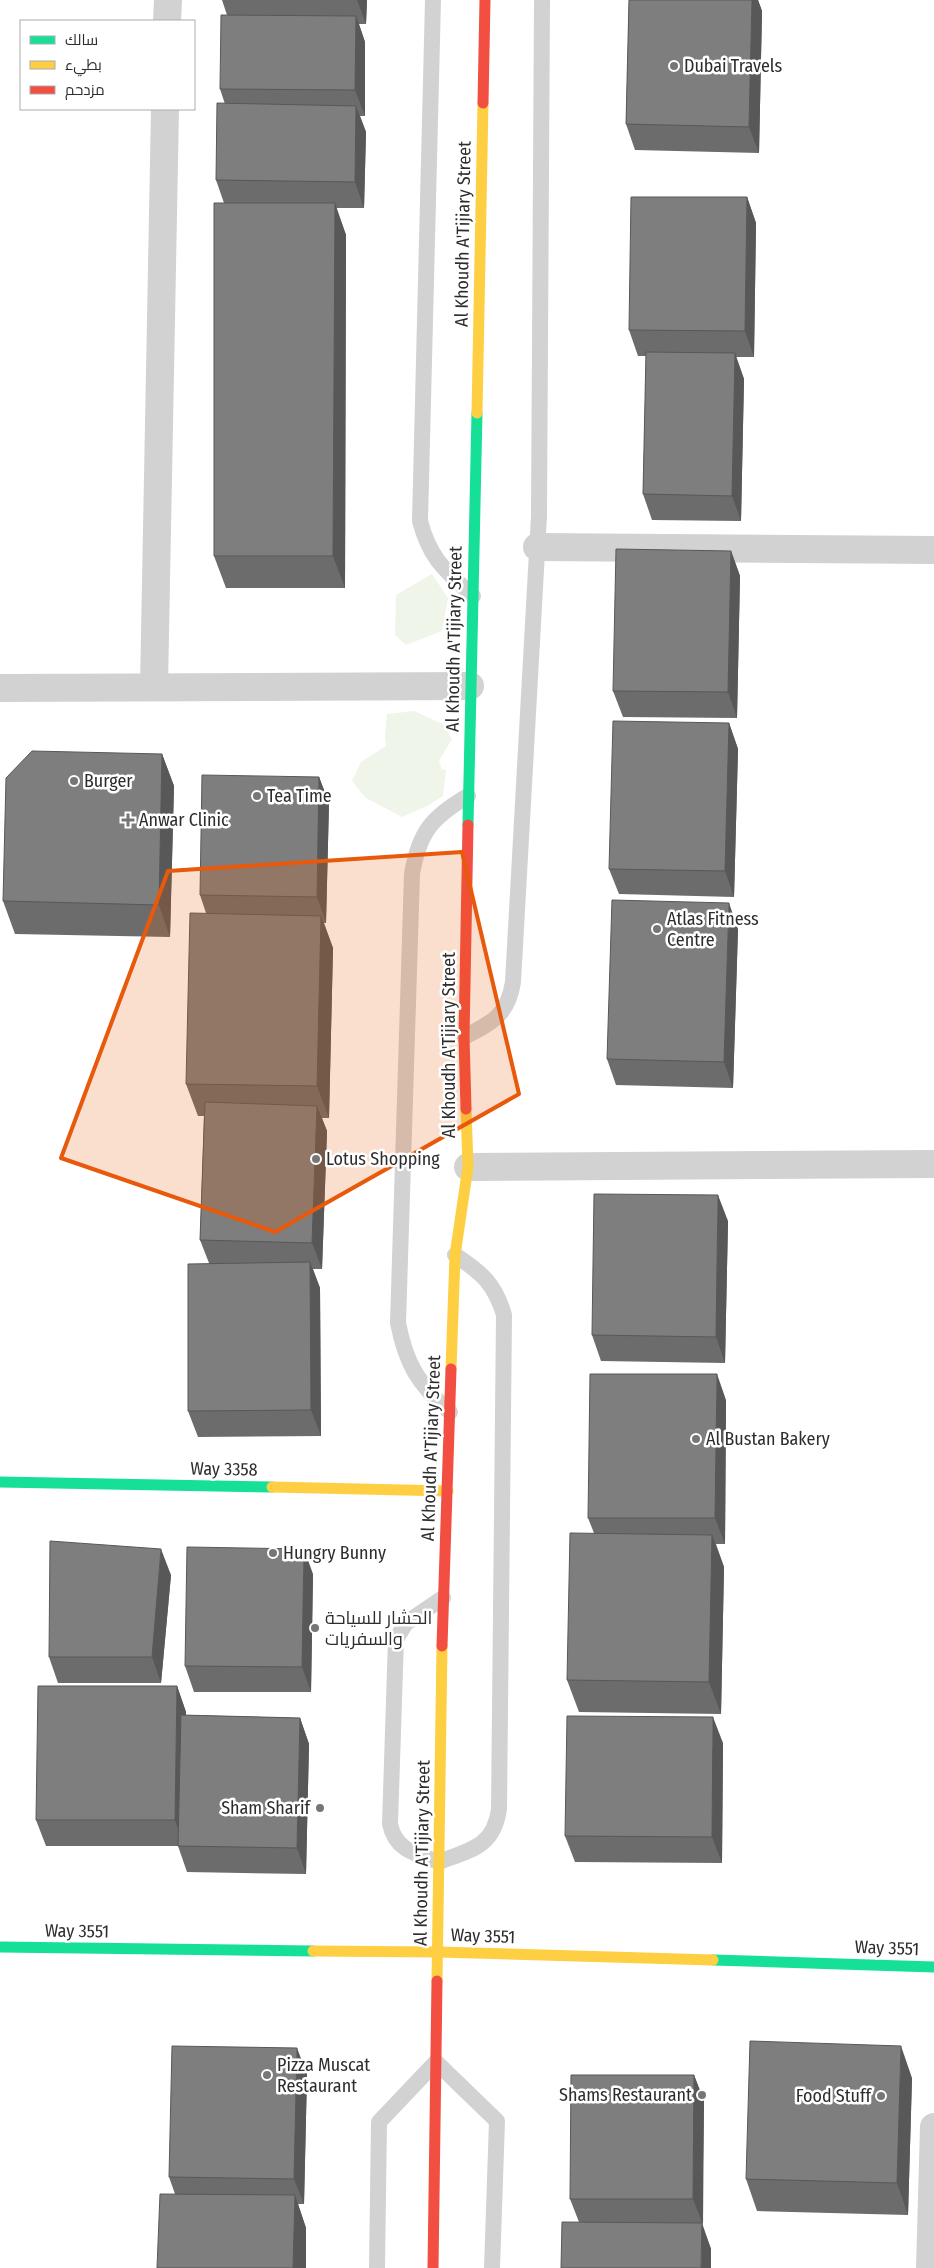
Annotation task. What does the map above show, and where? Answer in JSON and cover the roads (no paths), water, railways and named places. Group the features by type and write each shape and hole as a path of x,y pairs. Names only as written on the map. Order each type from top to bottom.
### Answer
{"street":[{"path":"167,20 168,0"},
{"name":"Al Khoudh A'Tijiary Street","path":"433,2268 443,1598 455,1255 468,1167 464,1037 485,0"},
{"path":"154,687 165,110"},
{"path":"538,548 934,550"},
{"path":"0,688 470,686"},
{"path":"468,1167 934,1164"},
{"name":"Way 3358","path":"0,1482 448,1491"},
{"name":"Way 3551","path":"0,1948 438,1952 934,1967"},
{"path":"930,2268 934,2127"}],"lane":[{"path":"433,0 420,521 425,542 436,560 472,596"},
{"path":"464,1037 494,1021 504,1010 511,997 513,982 538,548 542,0"},
{"path":"450,1412 429,1394 413,1373 403,1349 398,1323 412,874 416,849 428,827 446,808 468,796"},
{"path":"443,1598 406,1623 396,1639 390,1824 396,1841 402,1848 439,1862 480,1845 491,1836 498,1823 499,1809 504,1315 499,1298 489,1282 476,1269 455,1255"},
{"path":"377,2268 379,2122 436,2062 497,2121 492,2268"}],"place":[{"name":"Dubai Travels","path":"674,66"},
{"name":"Burger","path":"74,781"},
{"name":"Tea Time","path":"257,796"},
{"name":"Anwar Clinic","path":"128,820"},
{"name":"Atlas Fitness Centre","path":"657,929"},
{"name":"Lotus Shopping","path":"316,1159"},
{"name":"Al Bustan Bakery","path":"696,1439"},
{"name":"Hungry Bunny","path":"273,1553"},
{"name":"الحشار للسياحة والسفريات","path":"315,1628"},
{"name":"Sham Sharif","path":"320,1808"},
{"name":"Pizza Muscat Restaurant","path":"267,2075"},
{"name":"Shams Restaurant","path":"702,2095"},
{"name":"Food Stuff","path":"881,2096"}]}
